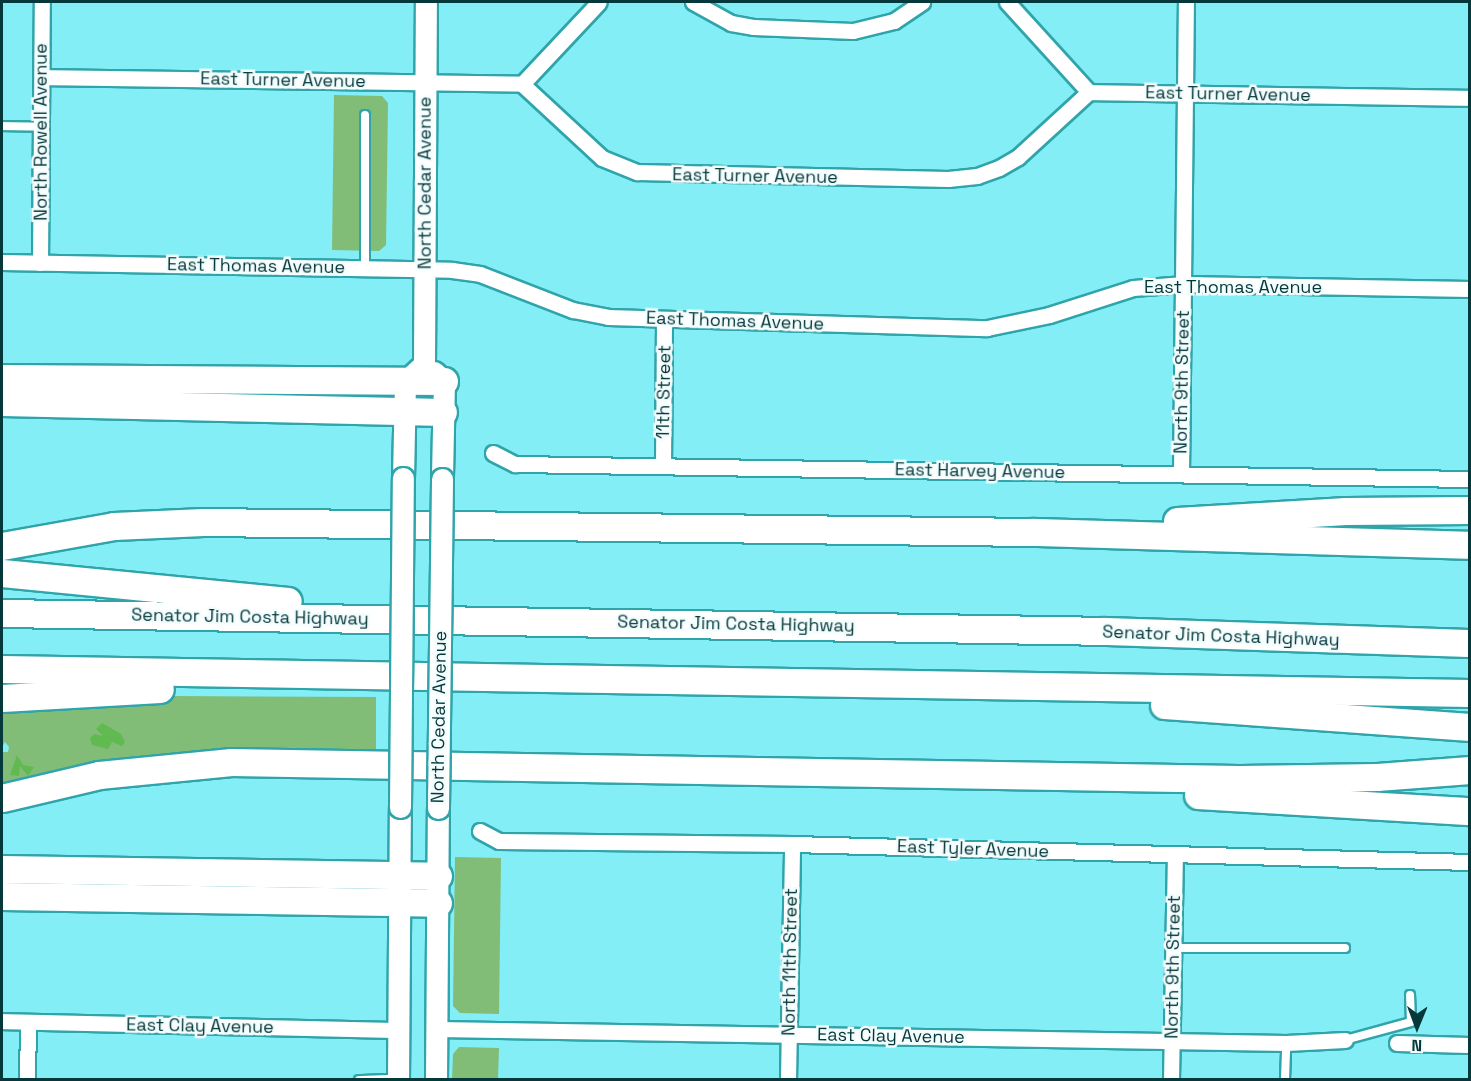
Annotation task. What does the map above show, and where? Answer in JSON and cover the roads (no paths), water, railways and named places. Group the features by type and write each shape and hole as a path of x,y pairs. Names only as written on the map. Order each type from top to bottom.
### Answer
{"highway":[{"path":"2,378 405,382 434,372"},
{"path":"2,402 443,412"},
{"path":"1034,532 1295,513 1470,510"},
{"path":"2,546 61,533 203,522 1034,532 1470,545"},
{"path":"2,573 471,620"},
{"name":"Senator Jim Costa Highway","path":"2,613 1105,631 1470,643"},
{"path":"1105,631 1470,625"},
{"path":"2,669 1470,693"},
{"path":"2,698 467,677"},
{"path":"848,684 1470,727"},
{"path":"2,798 99,775 231,762 1295,779 1470,770"},
{"path":"847,772 1470,811"},
{"path":"2,869 438,876"},
{"path":"2,896 438,903"}],"main road":[{"name":"North Cedar Avenue","path":"426,2 425,269 434,372 443,412 436,1080"},
{"name":"North Cedar Avenue","path":"398,1079 405,382"}],"street":[{"name":"North Rowell Avenue","path":"40,263 42,2"},
{"path":"522,84 599,2"},
{"path":"693,2 731,23 753,27 853,31 894,21 922,2"},
{"path":"1007,2 1089,92"},
{"name":"North 9th Street","path":"1181,474 1186,2"},
{"name":"East Turner Avenue","path":"42,77 522,84 602,158 637,172 948,179 977,176 1018,157 1089,92 1470,98"},
{"name":"East Thomas Avenue","path":"2,262 425,269 480,274 573,310 608,317 987,328 1048,315 1133,288 1184,284 1470,289"},
{"name":"11th Street","path":"663,465 664,319"},
{"name":"East Harvey Avenue","path":"493,453 515,464 1470,479"},
{"name":"East Tyler Avenue","path":"480,831 499,841 792,844 1470,862"},
{"name":"North 11th Street","path":"788,1080 792,844"},
{"name":"North 9th Street","path":"1171,1080 1175,854"},
{"name":"East Clay Avenue","path":"2,1022 398,1030"},
{"path":"27,1080 28,1022"},
{"name":"East Clay Avenue","path":"436,1029 1286,1043 1344,1040"},
{"path":"1397,1043 1470,1045"}],"lane":[{"path":"365,115 365,268"},
{"path":"2,126 41,126"},
{"path":"1173,948 1345,948"},
{"path":"1344,1040 1411,1022 1410,995"},
{"path":"1285,1080 1286,1043"},
{"path":"358,1080 398,1079"}]}
